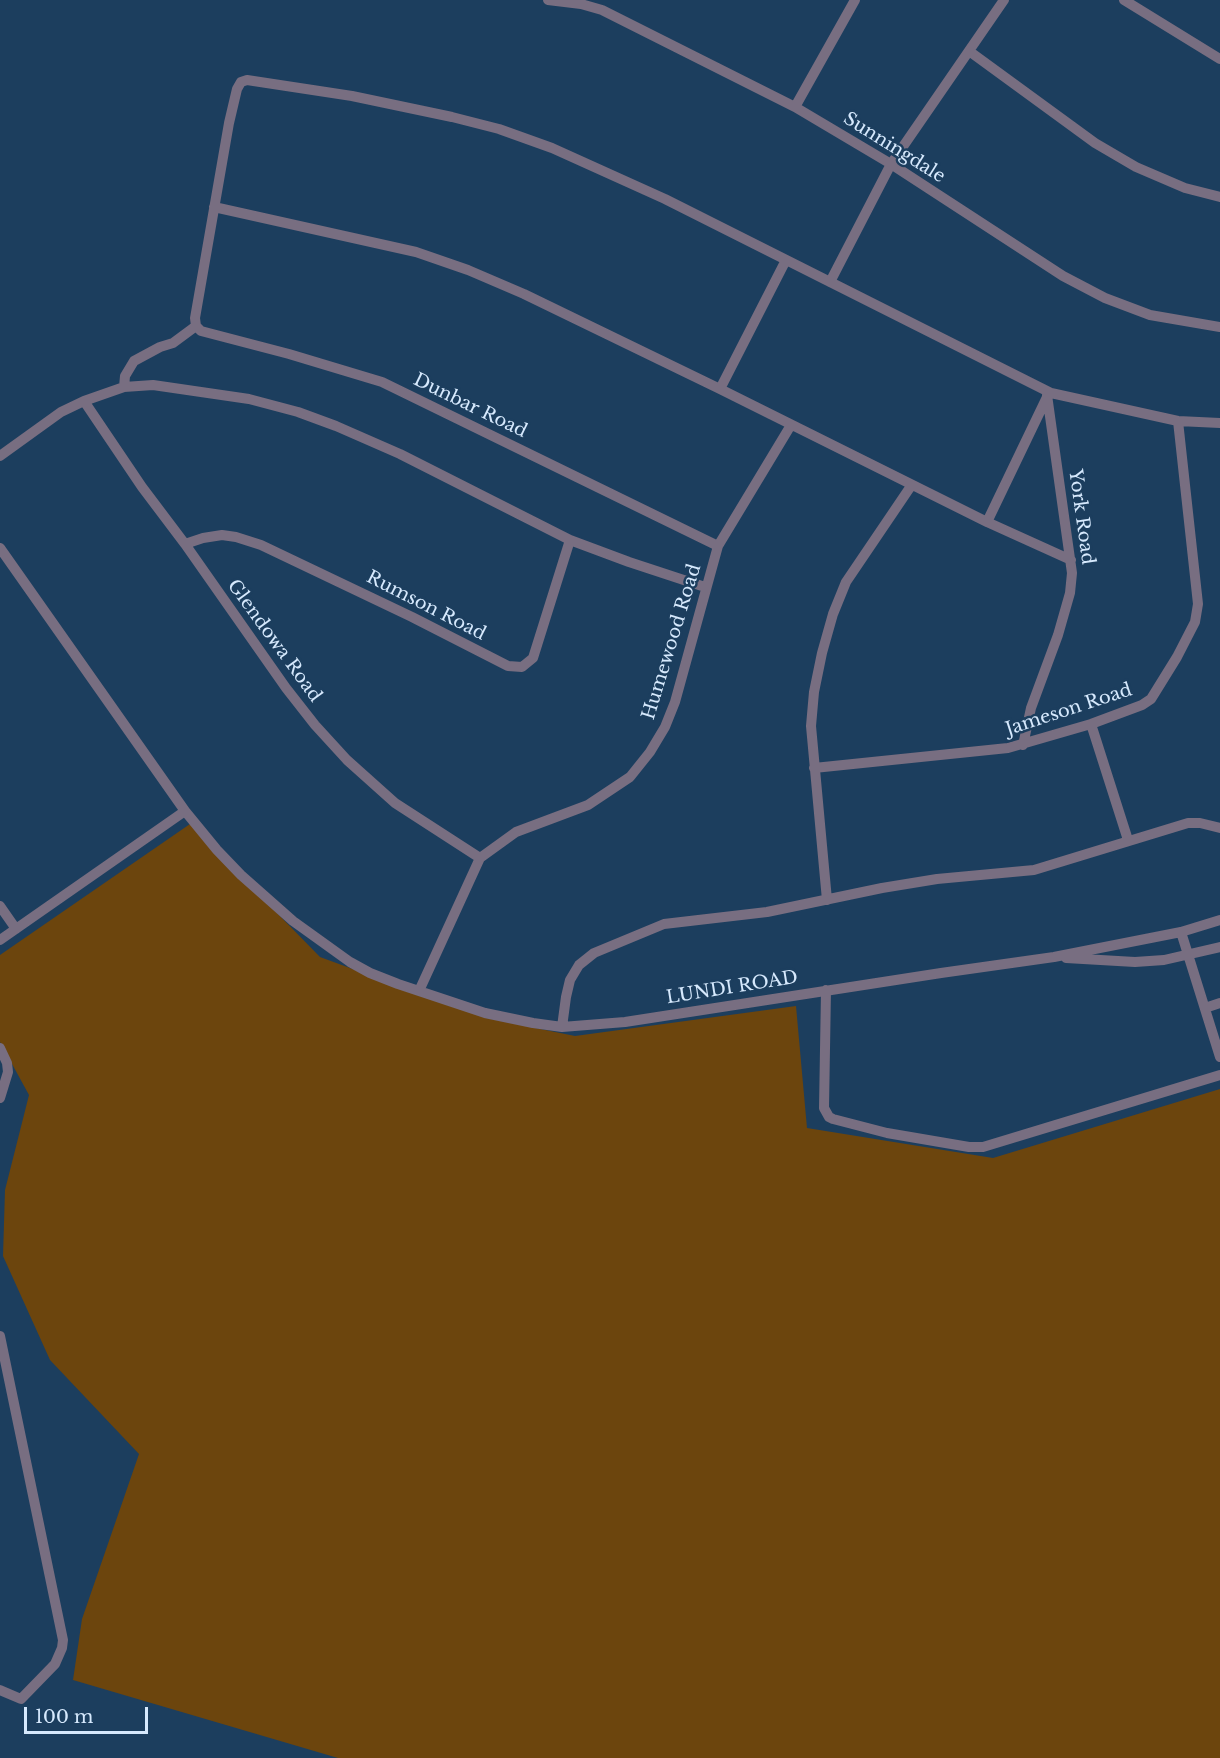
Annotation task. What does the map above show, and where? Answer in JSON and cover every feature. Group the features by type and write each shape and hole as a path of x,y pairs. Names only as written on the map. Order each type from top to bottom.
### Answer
{"street":[{"name":"Sunningdale","path":"548,0 581,4 602,10 795,107 891,164 1063,276 1105,298 1150,315 1220,327"},
{"path":"795,107 855,0"},
{"path":"830,282 891,164 1004,0"},
{"path":"1124,0 1220,59"},
{"path":"969,51 1105,149 1136,167 1185,188 1220,196"},
{"path":"124,387 125,376 134,361 154,349 173,343 196,326 195,318 214,207 237,88 241,82 247,80 351,96 499,129 552,148 665,199 1049,394 1178,421 1220,423"},
{"path":"214,207 416,252 468,270 524,294 720,389 911,486 1071,560"},
{"path":"720,389 786,260"},
{"name":"Dunbar Road","path":"196,326 201,332 289,354 382,382 718,546"},
{"path":"0,456 61,412 124,387 153,385 249,399 298,412 400,454 570,540 705,587"},
{"path":"987,522 1049,394"},
{"name":"York Road","path":"1023,745 1031,708 1058,635 1070,593 1071,560 1049,394"},
{"name":"Glendowa Road","path":"84,401 286,688 333,745 395,803 480,858"},
{"name":"Jameson Road","path":"814,768 965,754 1023,745 1091,724 1142,705 1151,699 1178,657 1195,622 1198,604 1178,421"},
{"name":"Humewood Road","path":"419,991 480,858 516,832 588,805 630,777 650,753 665,727 675,702 718,546 791,425"},
{"path":"827,900 811,726 814,692 833,614 846,582 911,486"},
{"name":"Rumson Road","path":"185,544 222,535 261,545 411,616 508,666 522,667 533,657 570,540"},
{"name":"LUNDI ROAD","path":"0,548 185,811 241,875 309,933 350,962 370,973 485,1013 562,1027 625,1022 1054,957 1181,932 1220,920"},
{"path":"1091,724 1128,840"},
{"path":"0,940 185,811"},
{"path":"562,1027 566,996 573,973 585,958 664,924 766,912 938,879 1034,870 1188,823 1200,823 1220,828"},
{"path":"0,906 16,929"},
{"path":"1181,932 1220,1057"},
{"name":"LUNDI ROAD","path":"1054,957 1135,962 1189,956 1220,947"},
{"path":"826,990 824,1108 829,1117 833,1119 887,1132 969,1147 983,1147 1220,1075"},
{"path":"1205,1008 1220,1003"},
{"path":"0,1048 7,1063 8,1072 0,1098"},
{"path":"0,1336 63,1640 55,1664 21,1699 0,1690"}],"shaded area":[{"path":"190,824 320,957 486,1018 575,1036 796,1006 807,1128 993,1158 1220,1089 1220,1758 338,1758 73,1680 82,1619 139,1454 50,1360 3,1256 5,1190 29,1095 0,1042 0,955"}]}
